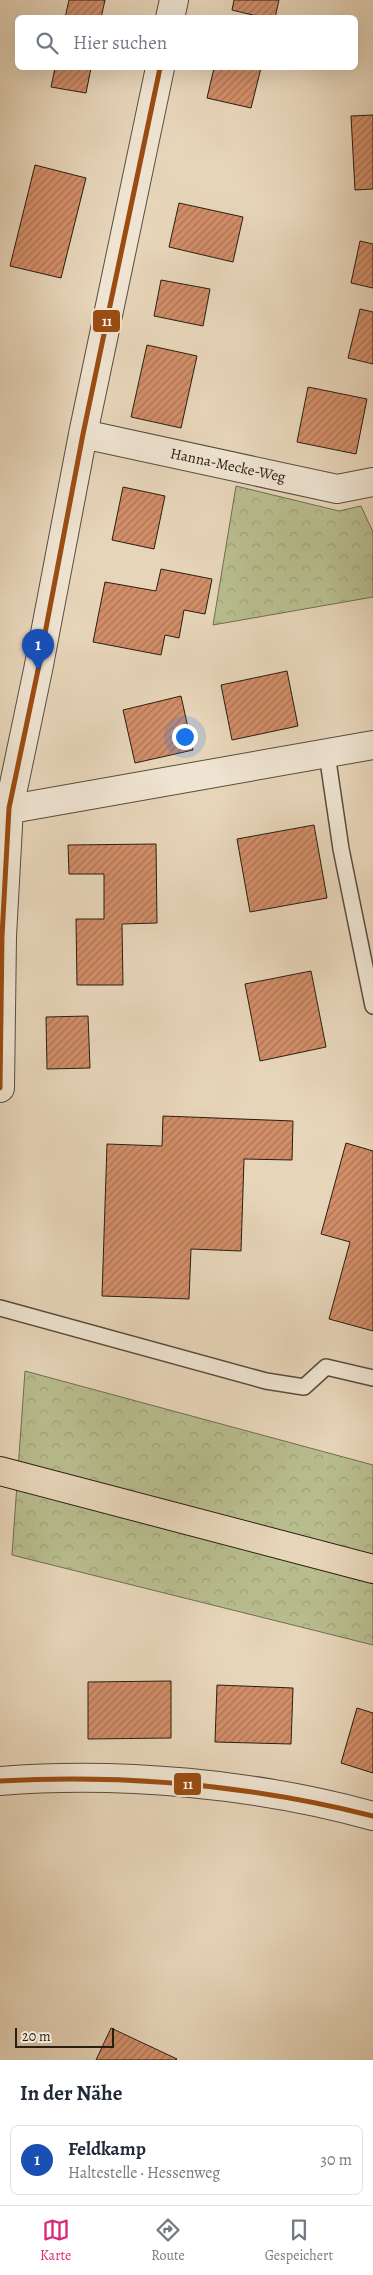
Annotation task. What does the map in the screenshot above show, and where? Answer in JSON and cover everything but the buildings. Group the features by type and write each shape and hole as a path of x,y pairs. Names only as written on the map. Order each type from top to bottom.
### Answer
{"main road":[{"path":"0,1471 373,1570"}],"street":[{"path":"171,15 174,0"},
{"path":"0,1088 4,810 38,670 83,434 160,70"},
{"name":"Hanna-Mecke-Weg","path":"83,434 337,489 373,482"},
{"path":"4,810 373,745"},
{"path":"0,1781 37,1778 180,1781 328,1804 373,1816"}],"lane":[{"path":"327,754 341,849 373,1006"},
{"path":"0,1308 266,1381 304,1387 326,1367 373,1378"}],"green space":[{"path":"236,486 339,511 361,506 373,532 373,597 213,625"},
{"path":"25,1371 373,1465 373,1645 12,1555"}],"transit line":[{"name":"11","path":"0,1088 2,936 9,808 38,670 83,434 160,70"},
{"name":"11","path":"0,1781 95,1779 188,1784 281,1796 373,1816"}],"place":[{"name":"Feldkamp","path":"38,670"}]}
